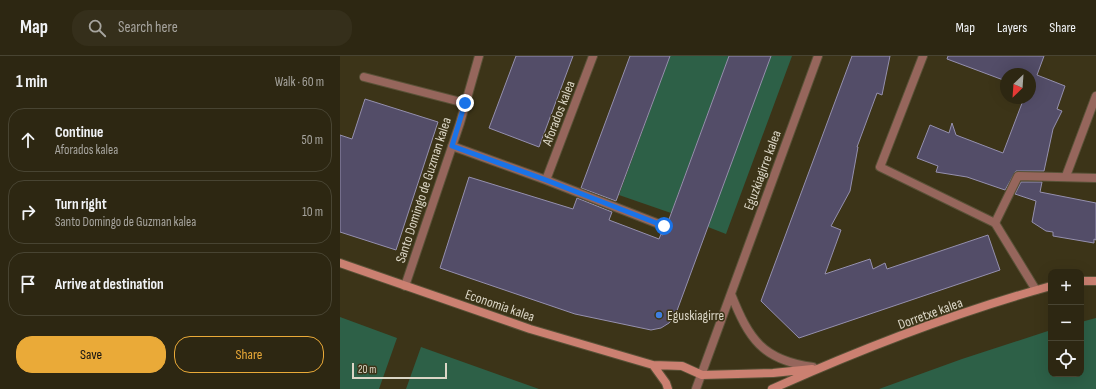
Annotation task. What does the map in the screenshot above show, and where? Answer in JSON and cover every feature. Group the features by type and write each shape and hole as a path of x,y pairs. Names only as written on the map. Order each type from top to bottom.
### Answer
{"street":[{"name":"Santo Domingo de Guzman kalea","path":"405,286 452,146 478,56"},
{"name":"Aforados kalea","path":"546,180 593,56"},
{"name":"Eguzkiagirre kalea","path":"696,389 818,56"},
{"path":"923,56 880,167 995,223 1036,290"},
{"path":"364,77 465,103"},
{"path":"1066,176 1096,96"},
{"path":"452,146 546,180 664,226"},
{"path":"995,223 1018,176 1066,176 1096,178"},
{"name":"Economia kalea","path":"340,263 530,329 653,365 682,366 702,375"},
{"path":"1084,281 1096,281"},
{"name":"Dorretxe kalea","path":"772,389 819,368 1013,296 1048,287"},
{"path":"730,294 746,329 766,352 779,359 798,365 819,368"},
{"path":"653,365 666,383 668,389"},
{"name":"Dorretxe kalea","path":"702,375 773,373 819,368"}],"green space":[{"path":"670,56 729,56 671,213 619,195"},
{"path":"771,56 792,56 726,234 708,227"},
{"path":"340,317 397,338 379,389 340,389"},
{"path":"1096,318 1096,389 879,389 962,359 1048,331 1048,377 1084,377 1084,321"},
{"path":"421,347 539,389 406,389"}],"building":[{"path":"516,56 573,56 539,147 489,128"},
{"path":"630,56 670,56 616,201 581,188"},
{"path":"729,56 771,56 675,316 669,323 661,328 651,330 575,314 440,268 469,177 573,209 577,198 612,212 609,220 659,239 661,234 663,235 669,228 668,222"},
{"path":"852,56 890,56 882,95 877,93 857,147 850,191 831,226 841,230 825,274 870,259 873,269 885,263 887,269 988,235 1000,270 799,338 761,301"},
{"path":"948,56 1044,56 1037,75 1065,86 1057,109 1062,111 1053,129 1044,171 1016,171 1005,190 967,177 936,172 938,166 917,158 930,125 949,133 952,123 956,135 1003,153 1022,104 1036,104 1036,68 1000,68 1000,79 947,59"},
{"path":"365,99 438,122 396,250 340,232 340,135 352,139"},
{"path":"1021,182 1042,182 1040,192 1096,203 1096,240 1094,239 1094,243 1053,236 1053,232 1046,231 1032,222 1036,201 1015,194"}],"place":[{"name":"Eguskiagirre","path":"659,315"}],"route":[{"path":"465,103 452,146 546,180 664,226"}]}
